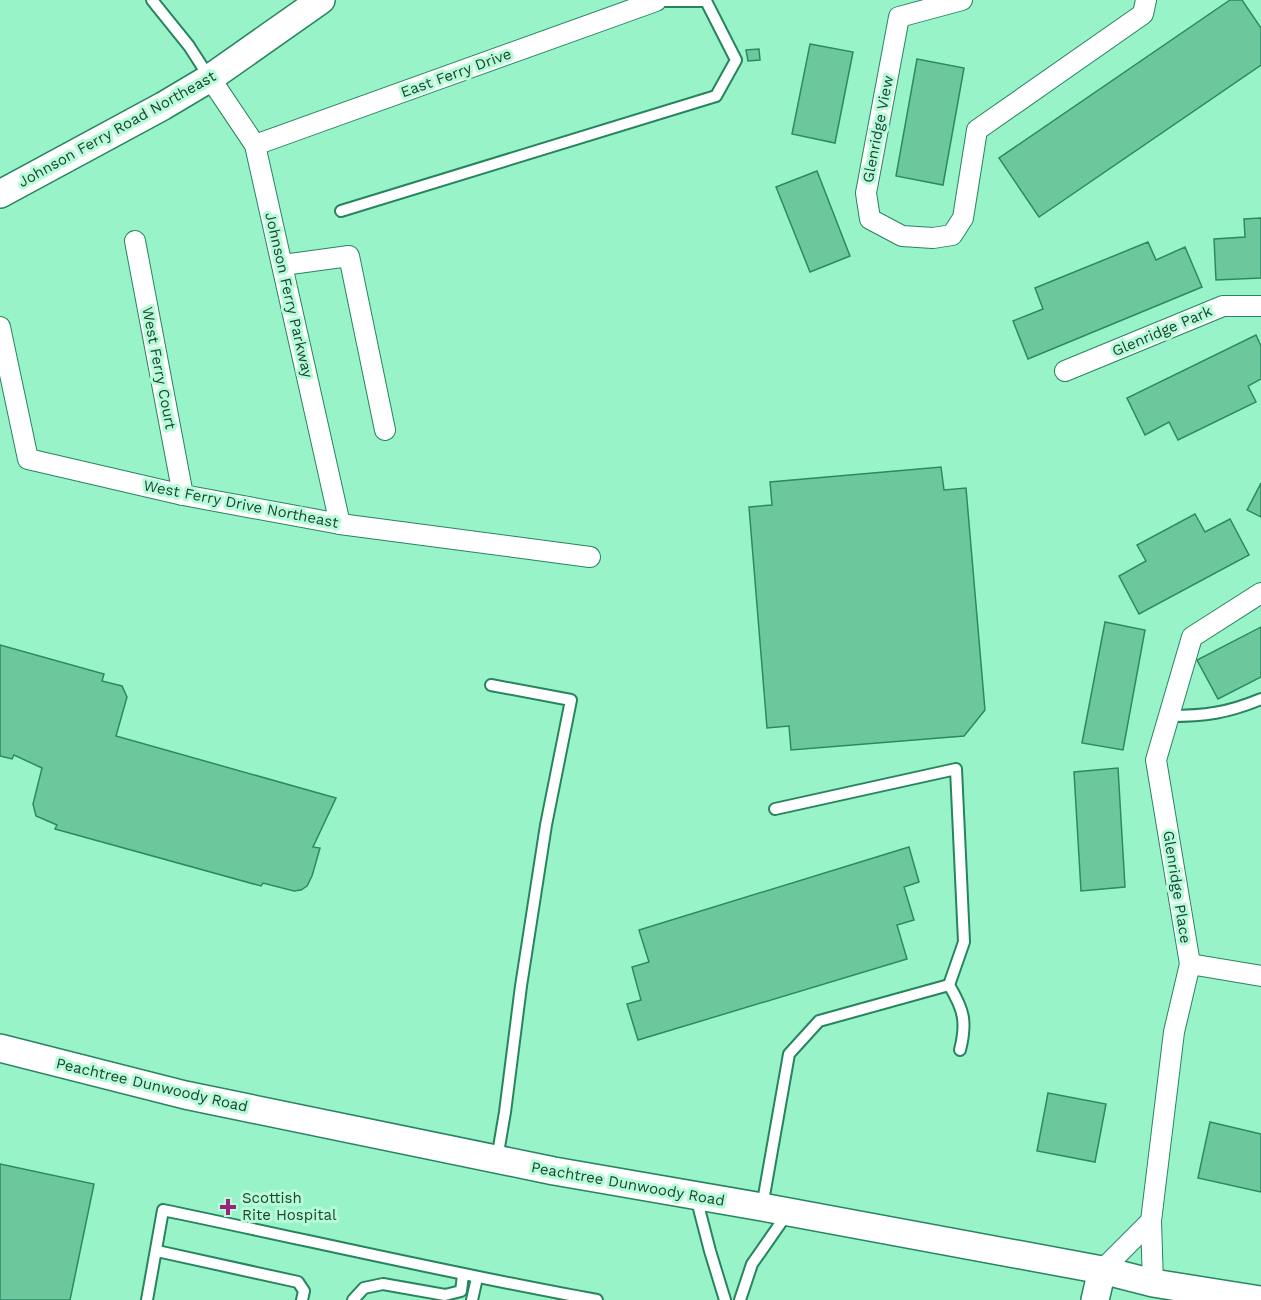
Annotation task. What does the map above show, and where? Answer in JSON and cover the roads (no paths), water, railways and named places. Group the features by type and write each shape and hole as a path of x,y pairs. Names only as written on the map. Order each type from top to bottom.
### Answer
{"main road":[{"name":"Johnson Ferry Road Northeast","path":"0,194 210,78 321,0"},
{"name":"Peachtree Dunwoody Road","path":"0,1048 185,1095 554,1172 1102,1270 1152,1291 1260,1300"},
{"path":"1095,1300 1102,1270"}],"street":[{"name":"Glenridge View","path":"962,0 899,17 866,193 870,219 902,236 933,238 952,235 963,218 977,130 1143,14 1146,0"},
{"name":"East Ferry Drive","path":"255,145 656,1"},
{"name":"Johnson Ferry Parkway","path":"210,78 255,145 284,265 340,524"},
{"name":"West Ferry Court","path":"135,241 183,495"},
{"path":"284,265 349,256 385,430"},
{"name":"Glenridge Park","path":"1065,371 1223,306 1261,306"},
{"name":"West Ferry Drive Northeast","path":"0,327 28,459 183,495 340,524 590,557"},
{"name":"Glenridge Place","path":"1152,1291 1151,1221 1174,1032 1190,964 1156,760 1192,637 1261,593"},
{"path":"1190,964 1261,975"},
{"path":"1102,1270 1151,1221"}],"lane":[{"path":"152,0 189,46 210,78"},
{"path":"341,211 716,96 736,60 706,1 656,1"},
{"path":"491,685 571,700 546,825 497,1159"},
{"path":"1169,716 1205,716 1242,707 1261,699"},
{"path":"775,809 956,769 964,942 950,985 961,1005 965,1030 960,1050"},
{"path":"740,1300 752,1264 775,1210 789,1054 819,1021 950,985"},
{"path":"696,1197 725,1300"},
{"path":"147,1300 164,1210 415,1262 477,1278 597,1300"},
{"path":"157,1251 298,1282 304,1291 302,1300"},
{"path":"353,1300 364,1288 383,1284 445,1295 461,1291 463,1275"},
{"path":"472,1300 477,1278"}],"place":[{"name":"Scottish Rite Hospital","path":"228,1207"}]}
